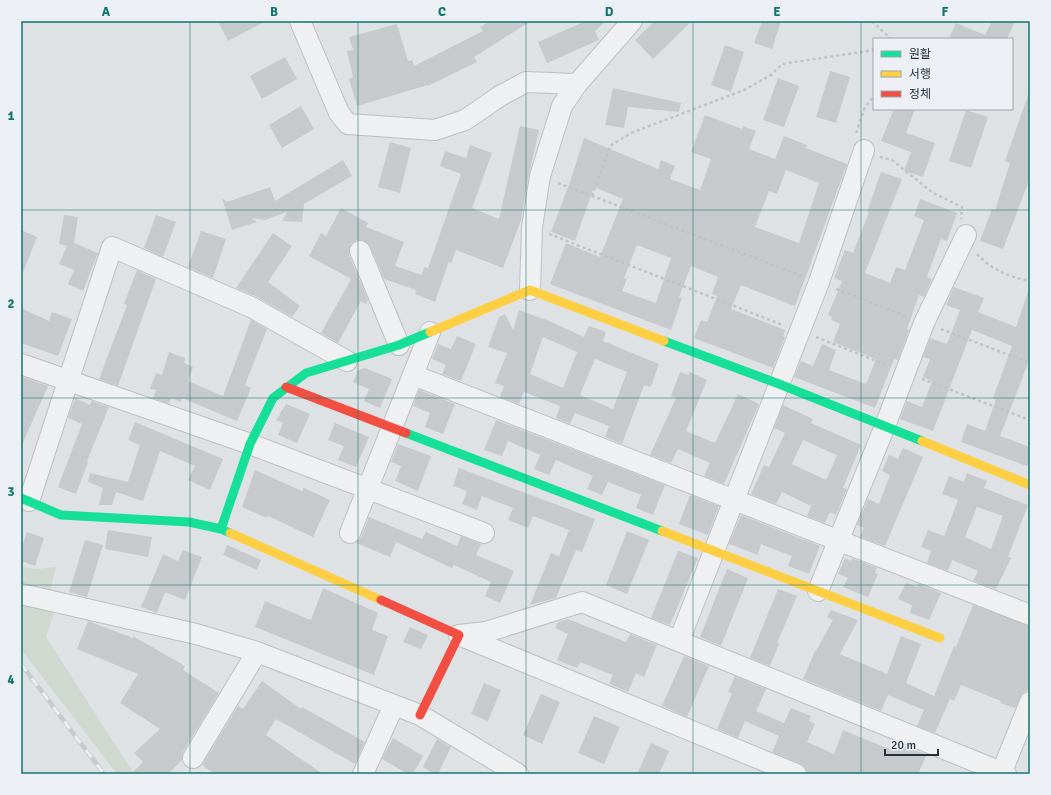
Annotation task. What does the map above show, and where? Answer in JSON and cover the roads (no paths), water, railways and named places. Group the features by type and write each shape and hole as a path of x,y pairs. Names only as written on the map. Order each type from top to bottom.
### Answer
{"street":[{"path":"300,21 339,113 348,124 435,130 465,120 500,96 526,82 577,84"},
{"path":"530,290 532,227 540,176 562,106 577,84 632,21"},
{"path":"679,641 819,282 864,150"},
{"path":"818,591 886,426 924,323 966,235"},
{"path":"347,361 251,308 112,247 69,381 25,500 61,515 189,522 221,529 458,635 796,774"},
{"path":"360,251 400,345"},
{"path":"221,529 250,444 273,398 286,387 306,373 400,345 530,290 779,384 1030,485"},
{"path":"350,532 430,332"},
{"path":"21,364 250,444 367,490 484,533"},
{"path":"413,375 1030,615"},
{"path":"286,387 940,638"},
{"path":"21,594 196,634 257,652 420,715 518,774"},
{"path":"458,635 486,632 582,602 1003,773 1030,702"},
{"path":"420,715 458,635"},
{"path":"193,758 257,652"},
{"path":"363,774 394,705"}],"railway":[{"path":"21,664 104,774"}]}
